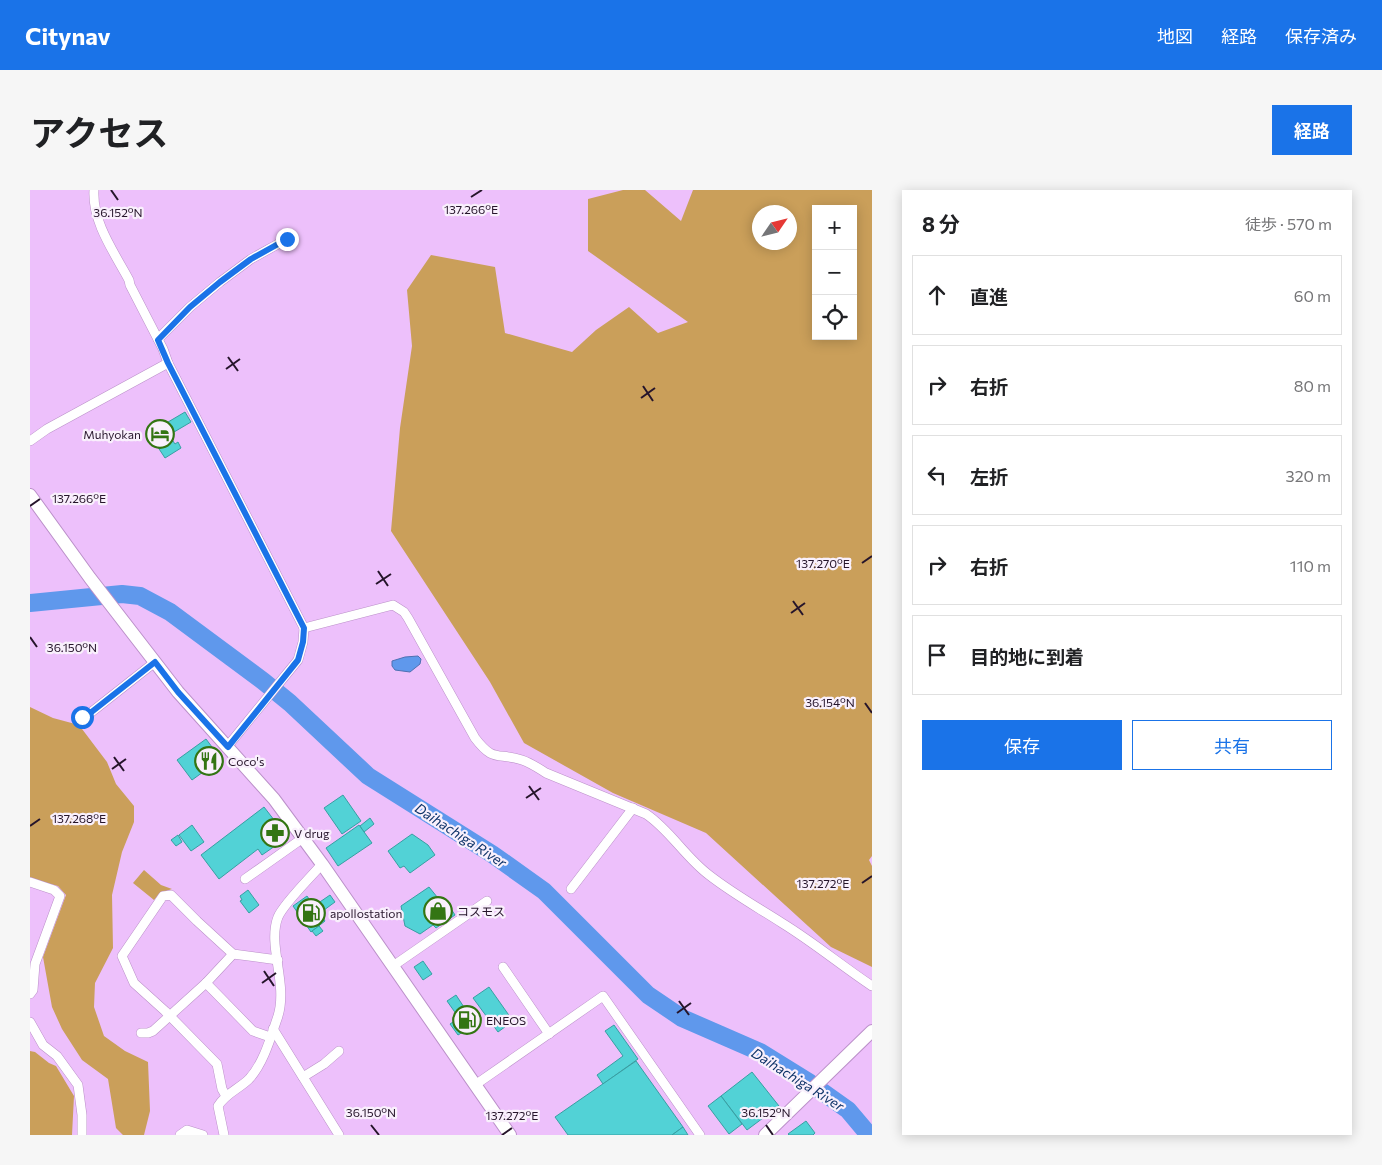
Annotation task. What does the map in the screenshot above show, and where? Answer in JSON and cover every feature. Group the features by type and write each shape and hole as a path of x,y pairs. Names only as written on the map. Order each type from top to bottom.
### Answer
{"street":[{"path":"94,190 94,204 100,224 168,363 304,628 303,642 298,660 228,747"},
{"path":"158,340 190,307 220,282 251,259 287,239"},
{"path":"30,441 47,429 168,363"},
{"path":"30,495 90,578 178,692 274,798 510,1135"},
{"path":"304,628 393,605 404,612 408,618 475,738 488,754 521,759 533,764 546,774 646,814 656,821 698,867 872,986"},
{"path":"82,717 89,714 155,662"},
{"path":"571,888 633,808"},
{"path":"245,879 303,838"},
{"path":"224,1135 218,1106 226,1096 246,1082 255,1072 278,1014 281,990 274,933 279,916 322,864"},
{"path":"30,882 54,890 60,896 35,964 33,990 30,994"},
{"path":"226,1096 222,1089 216,1064 170,1016 134,983 122,956 163,896 171,895 233,954 278,960"},
{"path":"393,966 487,901"},
{"path":"141,1033 153,1031 206,983 233,954"},
{"path":"503,968 549,1034"},
{"path":"206,983 253,1031 271,1033 303,1076 339,1135"},
{"path":"475,1085 603,996 700,1135"},
{"path":"30,1022 43,1045 57,1056 78,1085 82,1135"},
{"path":"765,1135 872,1031"},
{"path":"303,1076 324,1064 339,1050"},
{"path":"180,1135 187,1130 203,1135"}],"shaded area":[{"path":"623,190 645,190 681,221 693,190 872,190 872,856 869,860 872,866 872,967 831,947 706,833 613,793 524,743 490,682 391,531 400,428 412,346 407,290 431,255 495,267 505,333 572,352 596,330 629,307 658,333 688,322 588,251 588,199"},
{"path":"30,707 53,718 79,725 107,762 116,784 134,806 134,822 122,852 112,895 113,948 95,983 94,1007 104,1036 125,1051 148,1062 150,1111 144,1135 123,1135 116,1128 108,1079 82,1060 62,1029 52,1007 43,957 66,895 58,886 30,879"},
{"path":"144,870 161,885 172,889 160,893 154,900 133,883"},
{"path":"30,1051 35,1052 56,1066 74,1096 72,1135 30,1135"}],"water":[{"path":"418,656 421,659 420,664 410,672 395,670 392,666 392,661"}],"building":[{"name":"Muhyokan","path":"185,412 191,422 169,435 175,444 178,442 181,448 165,458 148,432 154,428 155,430 158,428 159,431 165,428 163,425"},
{"path":"206,739 221,759 192,780 177,760"},
{"path":"343,795 361,821 342,834 324,808"},
{"path":"264,807 285,834 273,844 275,846 262,855 258,849 219,879 201,855"},
{"path":"370,818 374,824 364,832 360,826"},
{"path":"192,825 204,842 191,851 179,835"},
{"path":"359,825 372,843 338,866 326,848"},
{"path":"412,834 428,845 435,855 410,873 404,866 400,868 388,851"},
{"path":"178,835 182,842 176,846 171,840"},
{"path":"429,887 442,903 446,901 455,915 436,928 433,925 420,934 405,926 401,906"},
{"path":"248,890 259,905 249,913 240,901 242,900 240,896"},
{"path":"330,895 335,902 320,913 325,921 311,932 293,906 307,896 314,906"},
{"path":"319,926 323,931 316,936 312,931"},
{"path":"423,961 432,974 423,980 414,967"},
{"path":"489,987 513,1021 498,1032 473,998"},
{"path":"456,995 477,1027 470,1031 468,1029 458,1035 450,1024 459,1018 447,1001"},
{"path":"614,1025 638,1059 603,1084 597,1075 623,1056 605,1031"},
{"path":"636,1061 683,1127 672,1135 568,1135 555,1117"},
{"path":"752,1072 779,1106 747,1130 721,1096"},
{"path":"721,1096 742,1124 729,1134 708,1106"},
{"path":"806,1121 815,1133 813,1135 788,1134"},
{"path":"683,1127 688,1135 672,1135"}],"waterway":[{"name":"Daihachiga River","path":"30,603 122,594 140,596 170,612 290,703 368,776 492,854 544,891 648,995 682,1018 760,1052 810,1083 848,1110 869,1135"}],"place":[{"name":"Muhyokan","path":"160,434"},
{"name":"Coco's","path":"209,761"},
{"name":"V drug","path":"275,833"},
{"name":"コスモス","path":"438,911"},
{"name":"apollostation","path":"311,913"},
{"name":"ENEOS","path":"467,1020"}],"route":[{"path":"82,717 89,714 155,662 178,692 228,747 298,660 302,648 304,628 158,340 190,307 220,282 251,259 287,239"}]}
